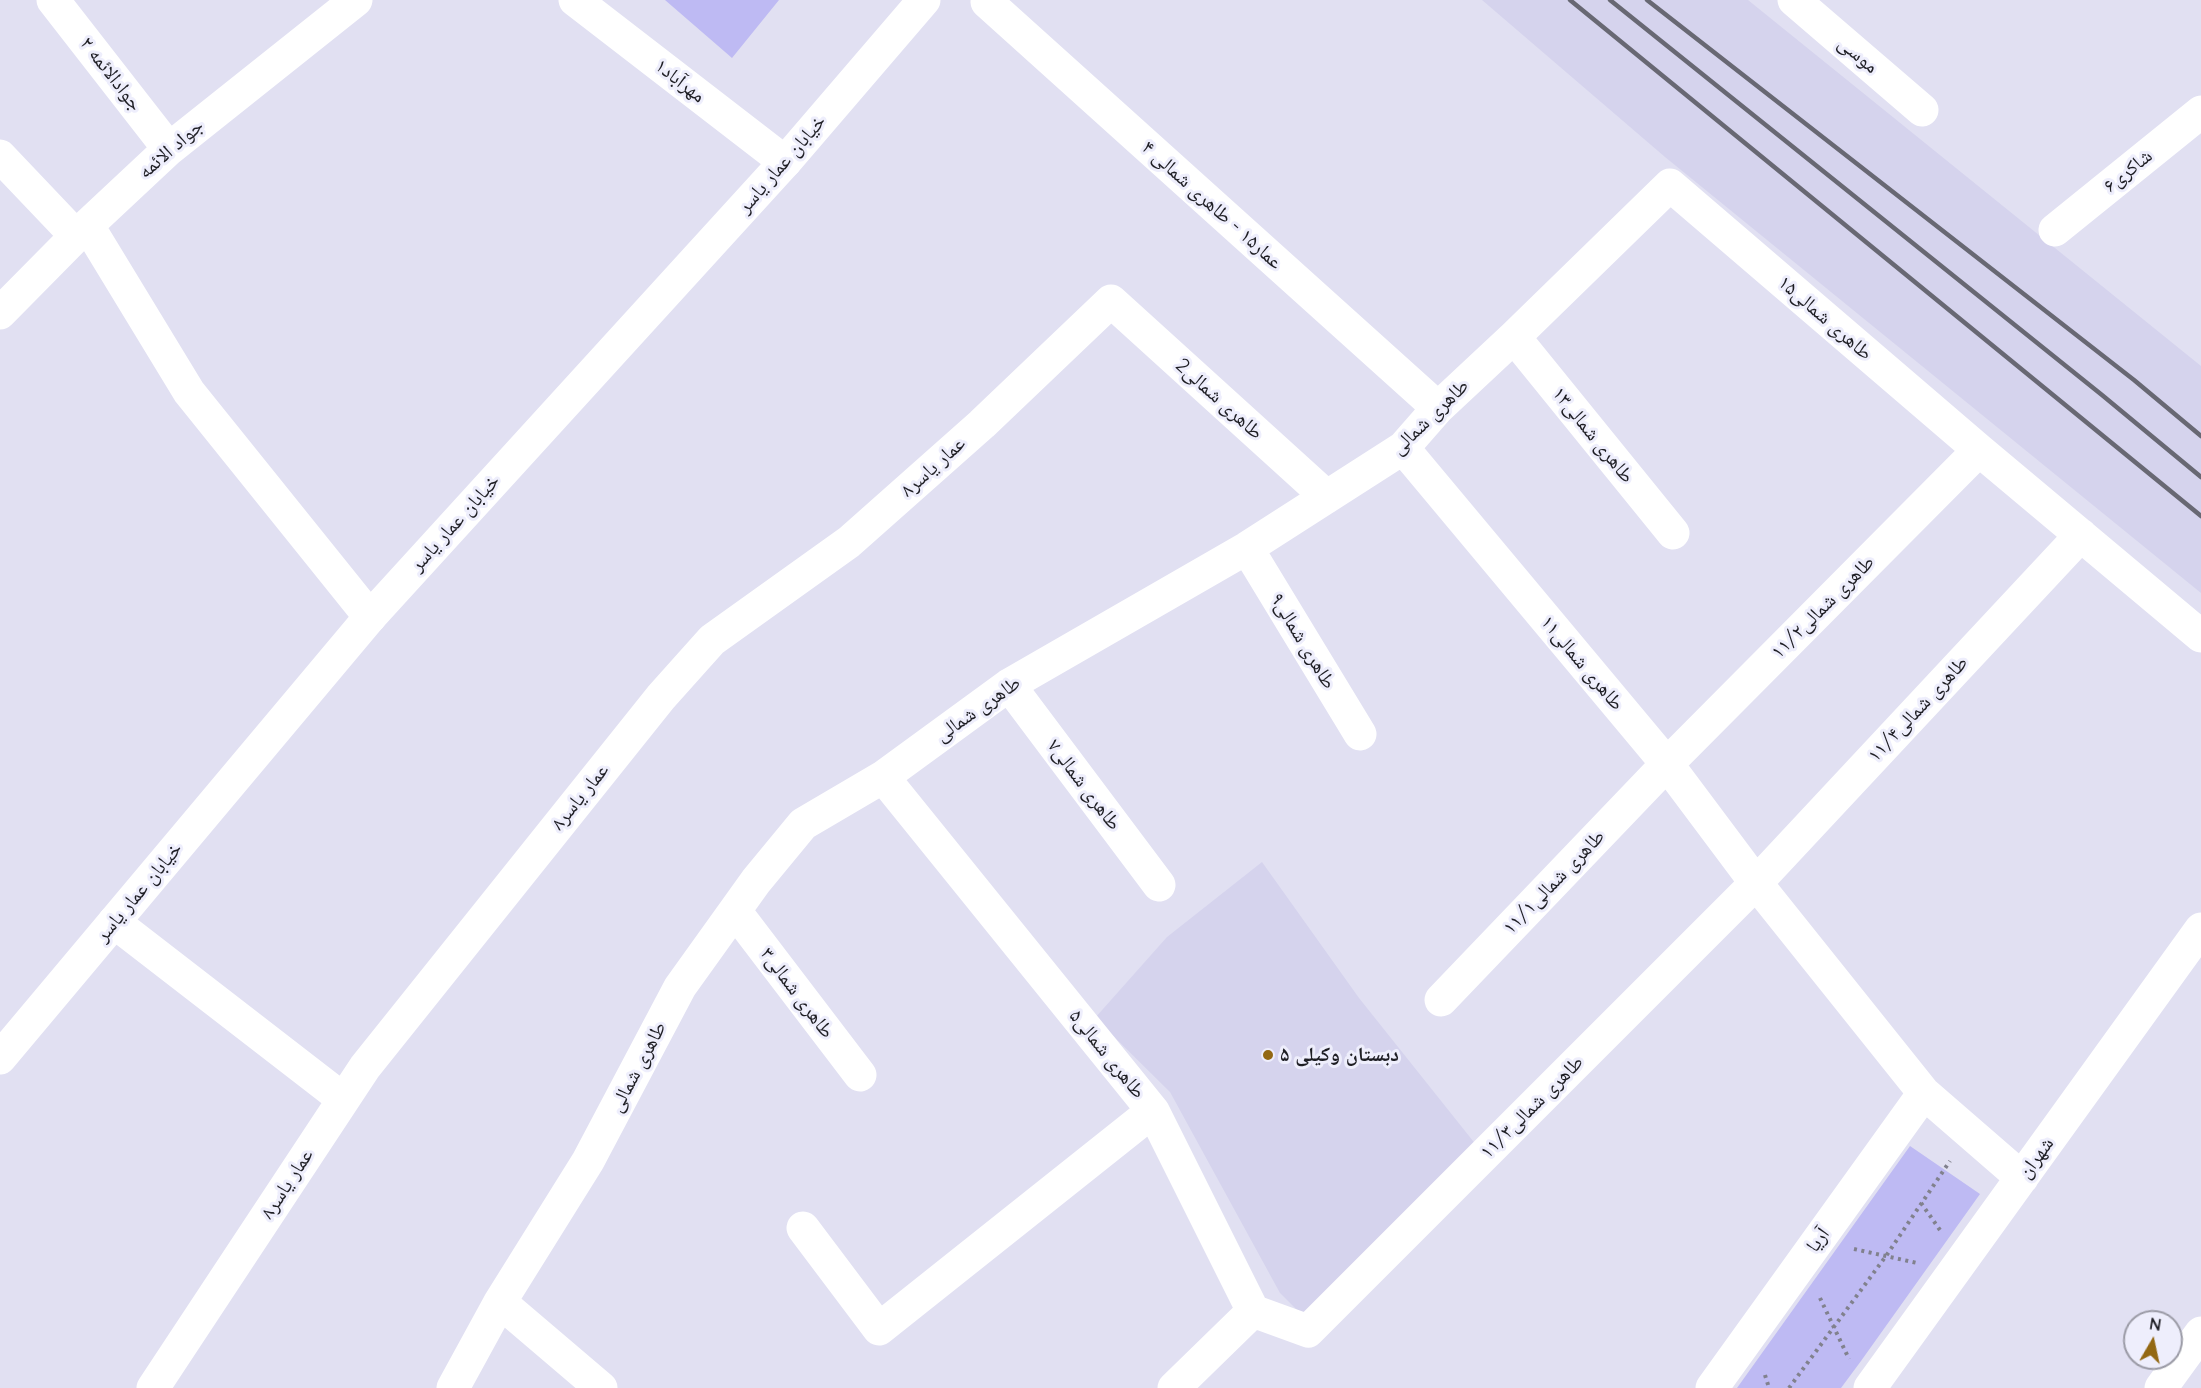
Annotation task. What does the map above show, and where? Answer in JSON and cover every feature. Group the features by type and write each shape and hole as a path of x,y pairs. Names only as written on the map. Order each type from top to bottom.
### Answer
{"street":[{"name":"جوادالائمه ۲","path":"53,0 169,148"},
{"name":"جواد الائمه","path":"0,313 169,148 356,0"},
{"name":"مهرآباد۱","path":"575,0 785,162"},
{"name":"خیابان عمار یاسر","path":"0,1058 370,617 785,162 924,0"},
{"name":"موسی","path":"1794,0 1922,110"},
{"name":"عمار۱۵ - طاهری شمالی ۴","path":"987,2 1438,408"},
{"name":"شاکری۶","path":"2055,230 2201,112"},
{"path":"0,156 82,231 189,392 370,617"},
{"name":"طاهری شمالی","path":"453,1388 500,1302 588,1161 680,987 756,881 803,824 883,777 1009,685 1247,548 1403,448 1438,408 1671,185"},
{"name":"طاهری شمالی۱۵","path":"1671,185 1979,450 2201,636"},
{"name":"طاهری شمالی2","path":"1111,301 1327,497"},
{"name":"عمار یاسر۸","path":"153,1388 364,1067 653,706 712,640 849,543 982,424 1111,301"},
{"name":"طاهری شمالی۱۳","path":"1514,337 1672,533"},
{"name":"طاهری شمالی۱۱","path":"1403,448 1666,764 1756,883 1924,1093 2022,1178"},
{"name":"طاهری شمالی۱۱/۲","path":"1666,764 1979,450"},
{"name":"طاهری شمالی۱۱/۴","path":"1756,883 2081,535"},
{"name":"طاهری شمالی۹","path":"1247,548 1360,734"},
{"name":"طاهری شمالی۷","path":"1009,685 1159,885"},
{"name":"طاهری شمالی۱۱/۱","path":"1441,1000 1666,764"},
{"name":"طاهری شمالی۵","path":"883,777 1153,1111 1253,1311"},
{"name":"طاهری شمالی۱۱/۳","path":"1253,1311 1308,1331 1756,883"},
{"name":"طاهری شمالی۳","path":"735,911 860,1075"},
{"path":"114,922 343,1099"},
{"name":"شهران","path":"1862,1378 1954,1272 2201,929"},
{"name":"آریا","path":"1712,1388 1924,1093"},
{"path":"802,1228 879,1329 1153,1111"},
{"path":"500,1302 602,1388"},
{"path":"1174,1388 1253,1311"},
{"path":"2161,1388 2201,1333"}],"path":[{"path":"1789,1388 1833,1325 1886,1256 1970,1133"},
{"path":"1862,1378 1833,1325 1810,1251 1886,1256 1954,1272"}],"shaded area":[{"path":"665,0 779,0 732,58"},
{"path":"1482,0 1748,0 2201,366 2201,593 1665,157"},
{"name":"دبستان وکیلی ۵","path":"1262,862 1359,998 1477,1146 1308,1321 1280,1293 1170,1092 1095,1018 1167,937"},
{"path":"1910,1146 1980,1194 1861,1361 1841,1388 1737,1388"}],"railway":[{"path":"1570,0 2201,516"},
{"path":"1610,0 2201,477"},
{"path":"1647,0 2134,380 2201,436"}],"place":[{"name":"دبستان وکیلی ۵","path":"1268,1055"}]}
